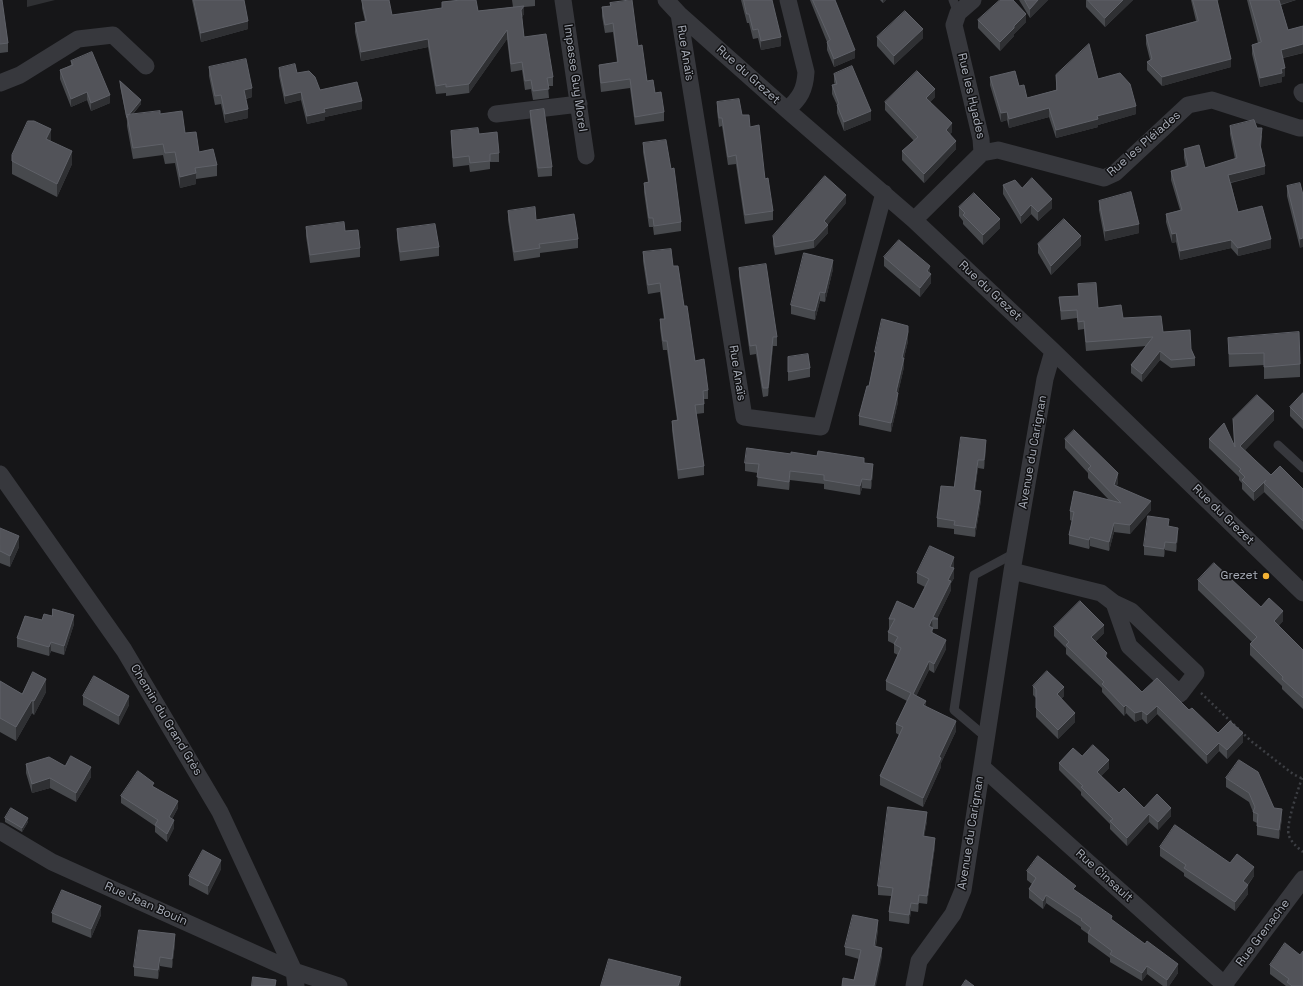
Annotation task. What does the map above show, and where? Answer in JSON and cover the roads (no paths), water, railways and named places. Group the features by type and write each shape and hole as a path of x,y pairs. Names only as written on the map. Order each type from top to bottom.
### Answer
{"street":[{"name":"Impasse Guy Morel","path":"563,0 586,156"},
{"name":"Rue du Grezet","path":"666,0 679,14 914,220 1053,351 1303,593"},
{"path":"788,0 806,72 805,83 801,96 788,110"},
{"name":"Rue les Hyades","path":"914,220 982,153 981,139 954,25 956,7 973,0"},
{"name":"Rue Anaïs","path":"679,14 744,417 821,427 884,193"},
{"path":"0,83 20,75 78,39 113,35 146,66"},
{"name":"Rue les Pléiades","path":"982,153 998,150 1104,178 1114,173 1188,105 1212,100 1303,128"},
{"path":"496,114 579,104"},
{"name":"Avenue du Carignan","path":"914,986 919,960 953,914 963,890 1015,553 1045,379 1053,351"},
{"name":"Chemin du Grand Grès","path":"0,474 128,657 220,812 295,978"},
{"path":"1012,571 1101,593 1114,603 1132,611 1196,673 1180,694 1129,646 1114,603"},
{"name":"Rue Cinsault","path":"982,767 1224,986"},
{"name":"Rue Jean Bouin","path":"0,831 52,862 295,978 339,986"},
{"name":"Rue Grenache","path":"1224,986 1303,880"}],"lane":[{"path":"1278,445 1303,468"},
{"path":"987,738 954,710 974,575 1015,553"}],"place":[{"name":"Grezet","path":"1266,576"}]}
